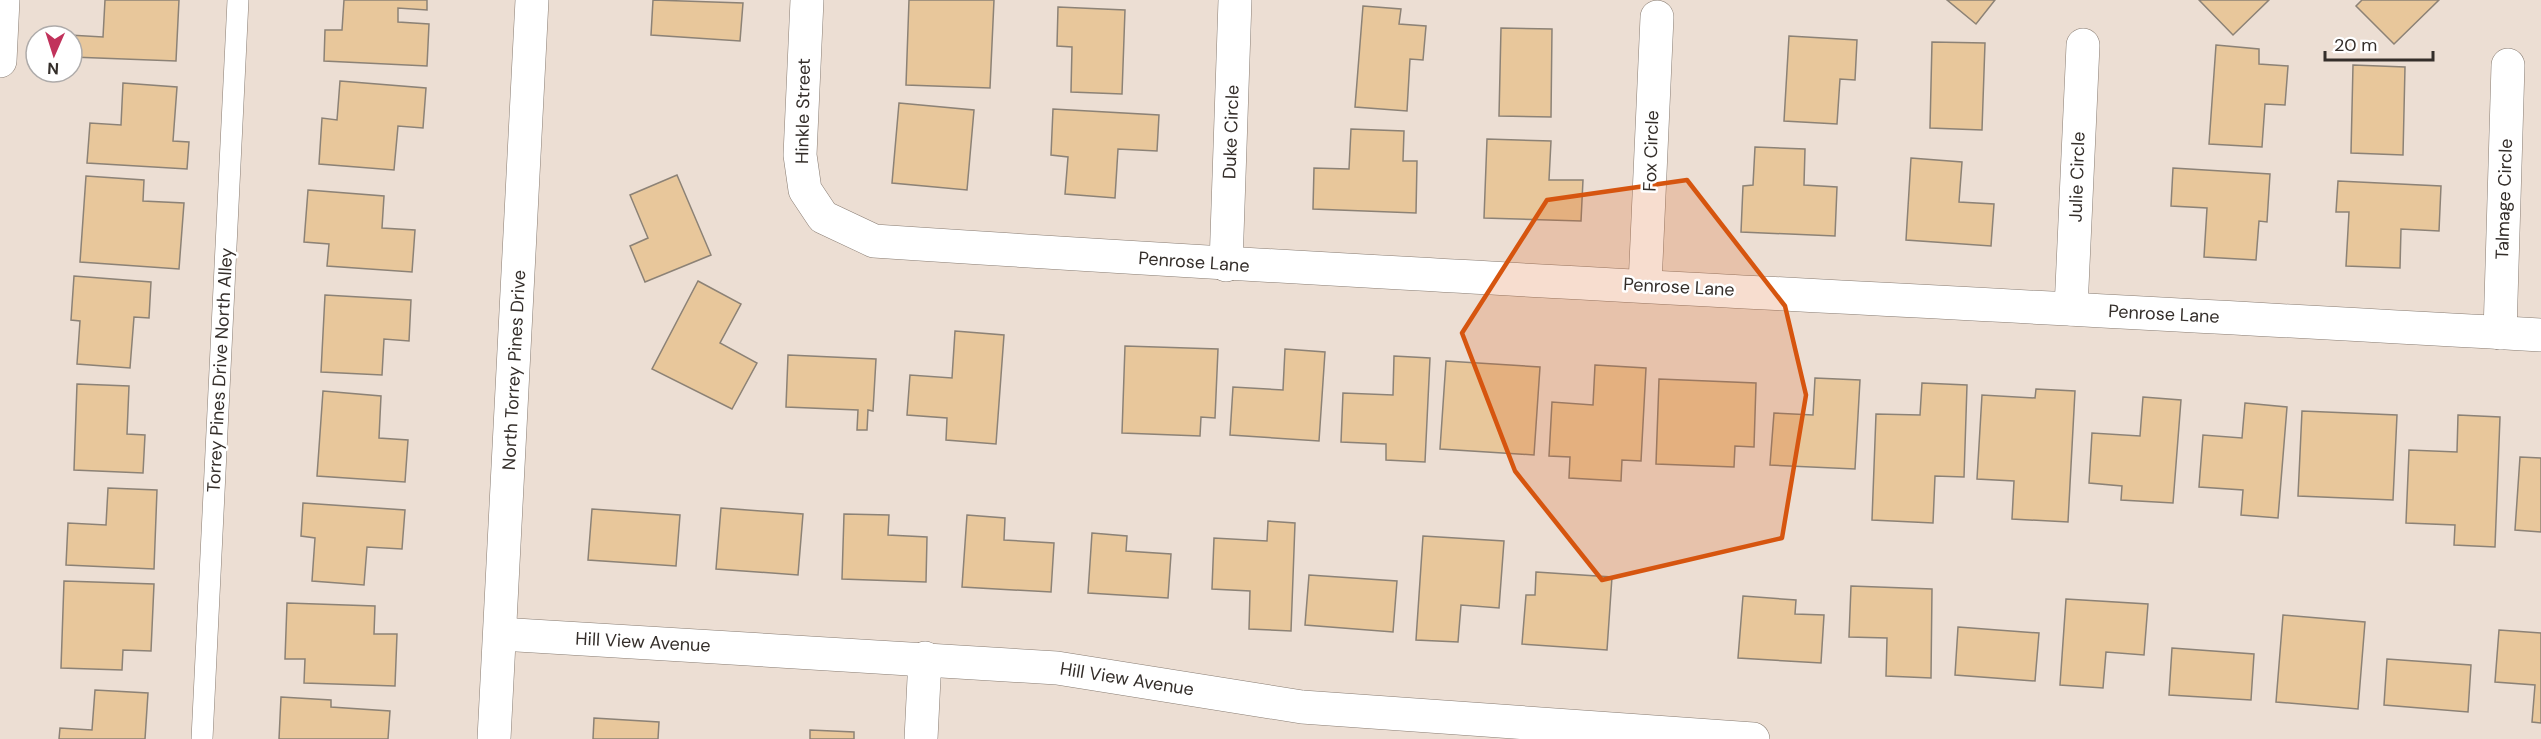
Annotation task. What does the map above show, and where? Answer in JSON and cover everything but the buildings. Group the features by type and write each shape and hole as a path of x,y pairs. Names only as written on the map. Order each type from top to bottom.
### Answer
{"street":[{"path":"0,61 3,0"},
{"name":"North Torrey Pines Drive","path":"494,739 532,0"},
{"name":"Hinkle Street","path":"807,0 800,155 805,190 823,217"},
{"name":"Duke Circle","path":"1226,265 1235,0"},
{"name":"Fox Circle","path":"1645,285 1657,16"},
{"name":"Julie Circle","path":"2072,309 2083,45"},
{"name":"Talmage Circle","path":"2500,333 2508,65"},
{"name":"Penrose Lane","path":"823,217 874,242 1226,265 1645,285 2541,335"},
{"name":"Hill View Avenue","path":"501,634 925,658 1057,668 1302,707 1752,739"},
{"path":"921,739 925,658"}],"lane":[{"name":"Torrey Pines Drive North Alley","path":"202,739 238,0"}],"highlighted area":[{"path":"1687,180 1785,306 1806,395 1782,538 1602,580 1515,471 1462,333 1547,200"}]}
